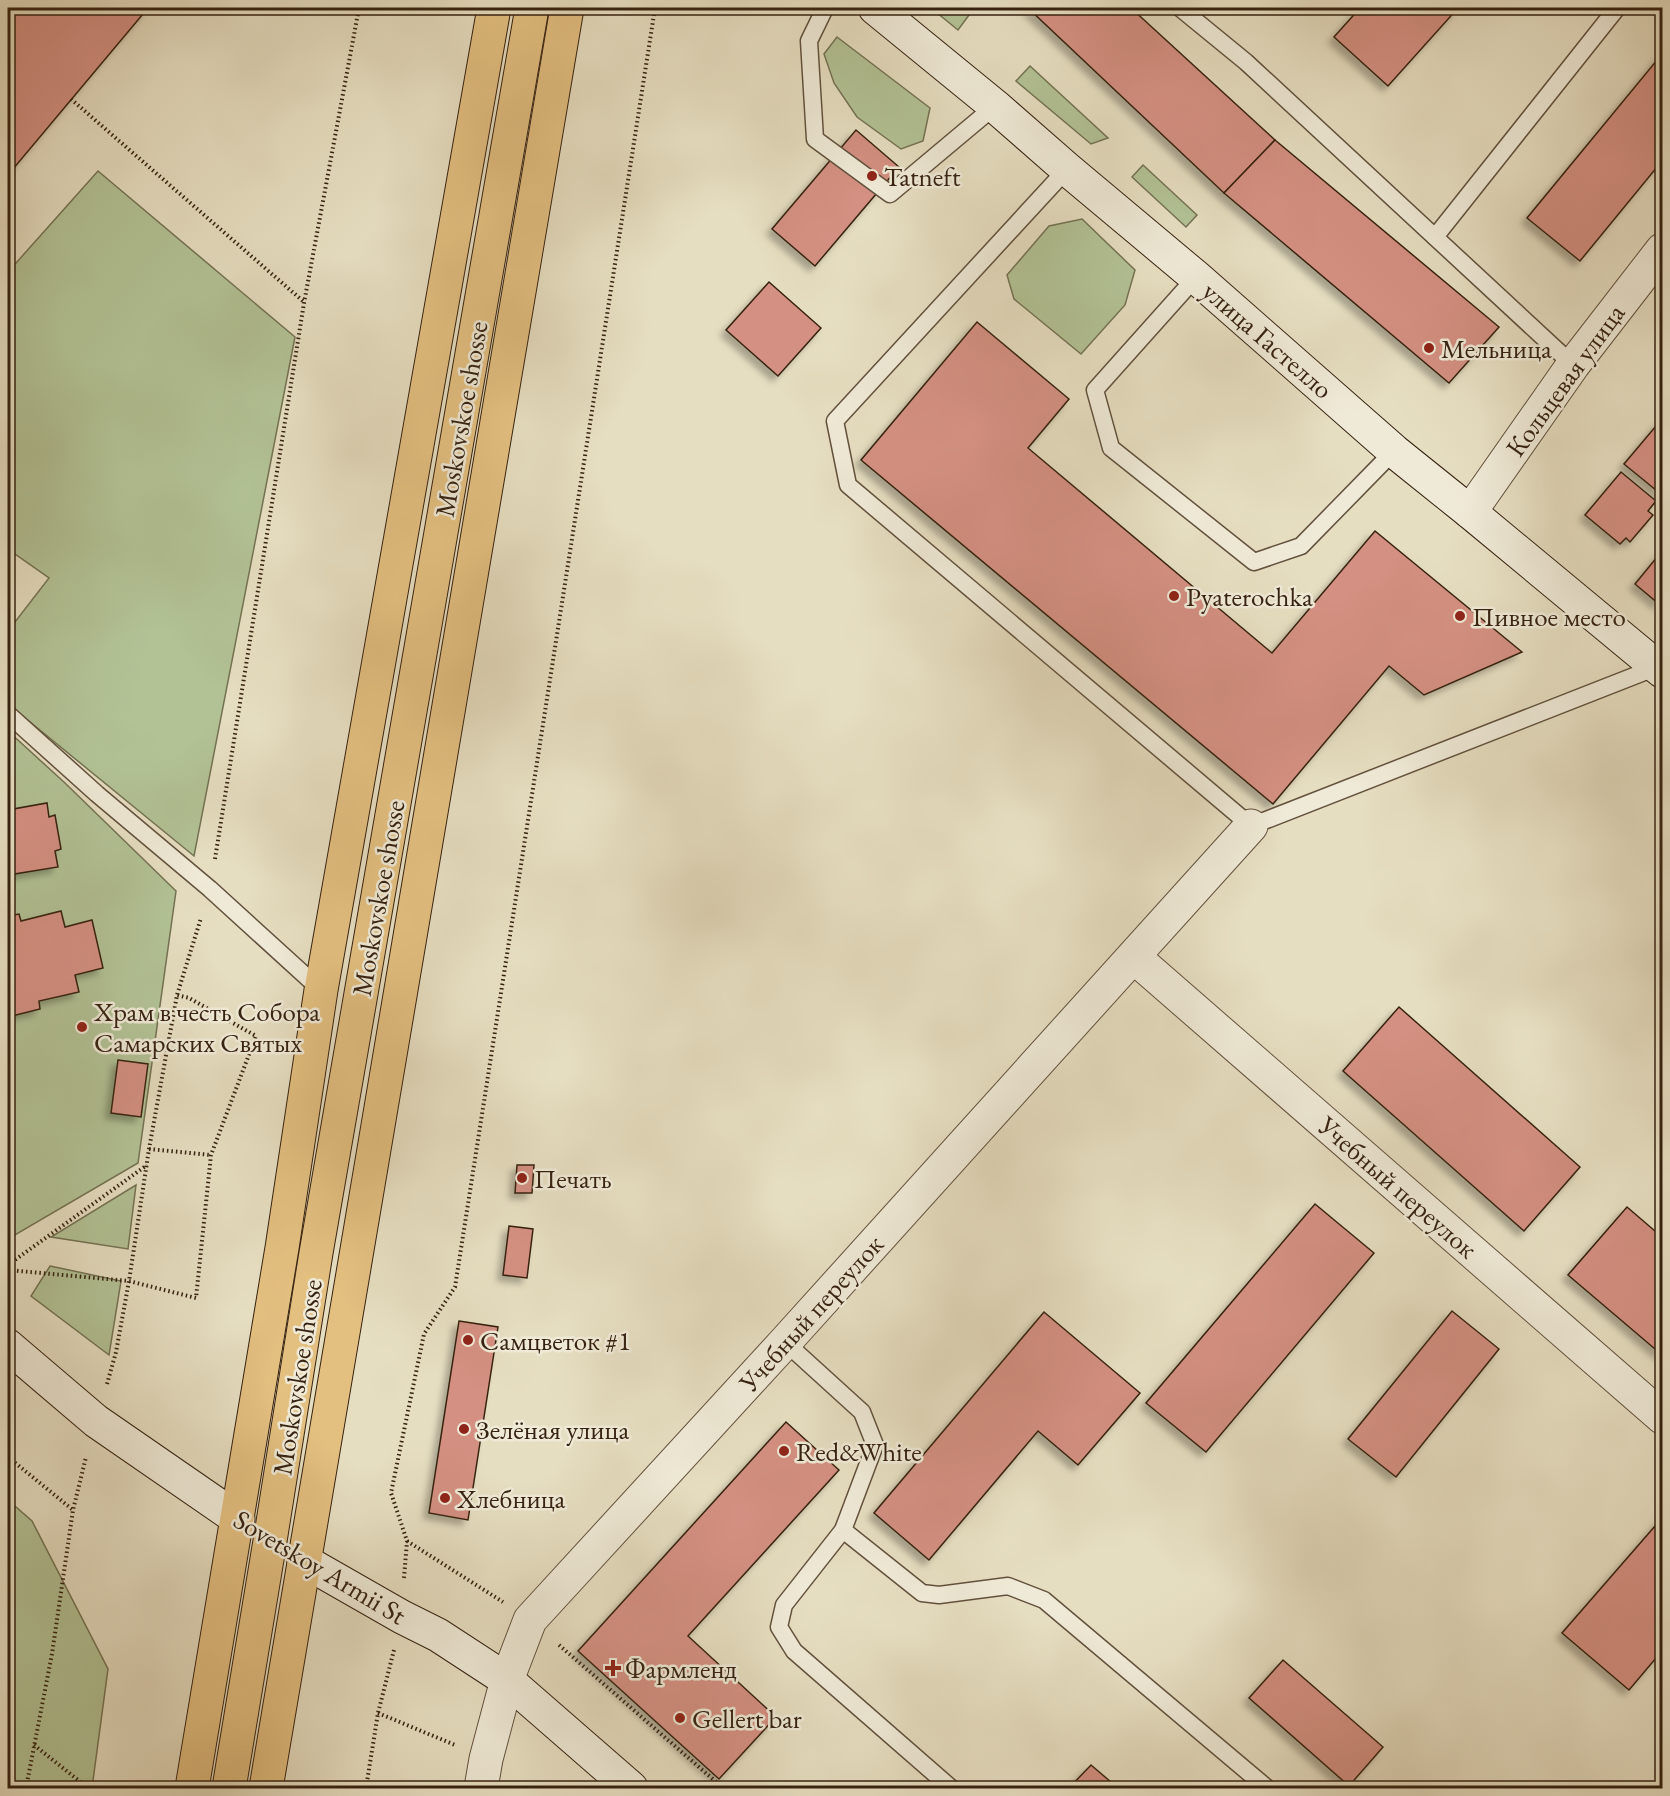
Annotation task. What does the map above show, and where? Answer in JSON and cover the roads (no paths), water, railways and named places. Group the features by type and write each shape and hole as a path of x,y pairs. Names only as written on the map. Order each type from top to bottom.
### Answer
{"main road":[{"name":"Moskovskoe shosse","path":"192,1788 282,1248 321,990 494,8"},
{"name":"Moskovskoe shosse","path":"229,1788 318,1242 532,8"},
{"name":"Moskovskoe shosse","path":"266,1788 567,8"},
{"name":"Sovetskoy Armii St","path":"238,1519 304,1561"}],"street":[{"name":"улица Гастелло","path":"875,8 995,106 1394,451 1660,669"},
{"name":"Кольцевая улица","path":"1470,512 1573,365 1662,250"},
{"name":"Учебный переулок","path":"481,1788 486,1759 507,1680 530,1620 785,1342 1251,826"},
{"name":"Учебный переулок","path":"1134,957 1662,1417"},
{"name":"Sovetskoy Armii St","path":"8,1346 96,1421 238,1519"},
{"name":"Sovetskoy Armii St","path":"304,1561 438,1635 507,1680 631,1788"}],"lane":[{"path":"825,8 809,41 815,139 890,194 995,106"},
{"path":"1180,8 1246,62 1573,365"},
{"path":"1435,237 1617,8"},
{"path":"1067,169 835,421 848,485 1251,826 1660,669"},
{"path":"1196,278 1095,390 1111,448 1254,562 1301,546 1394,451"},
{"path":"8,714 321,990"},
{"path":"785,1342 862,1412 875,1445 843,1530 784,1605 779,1627 794,1651 951,1788"},
{"path":"843,1530 922,1593 939,1595 1008,1586 1044,1600 1267,1788"}],"place":[{"name":"Tatneft","path":"872,176"},
{"name":"Мельница","path":"1429,348"},
{"name":"Pyaterochka","path":"1174,596"},
{"name":"Пивное место","path":"1460,616"},
{"name":"Храм в честь Собора Самарских Святых","path":"82,1027"},
{"name":"Печать","path":"522,1178"},
{"name":"Самцветок #1","path":"468,1340"},
{"name":"Зелёная улица","path":"464,1429"},
{"name":"Red&White","path":"784,1451"},
{"name":"Хлебница","path":"445,1498"},
{"name":"Фармленд","path":"613,1668"},
{"name":"Gellert bar","path":"680,1718"}]}
